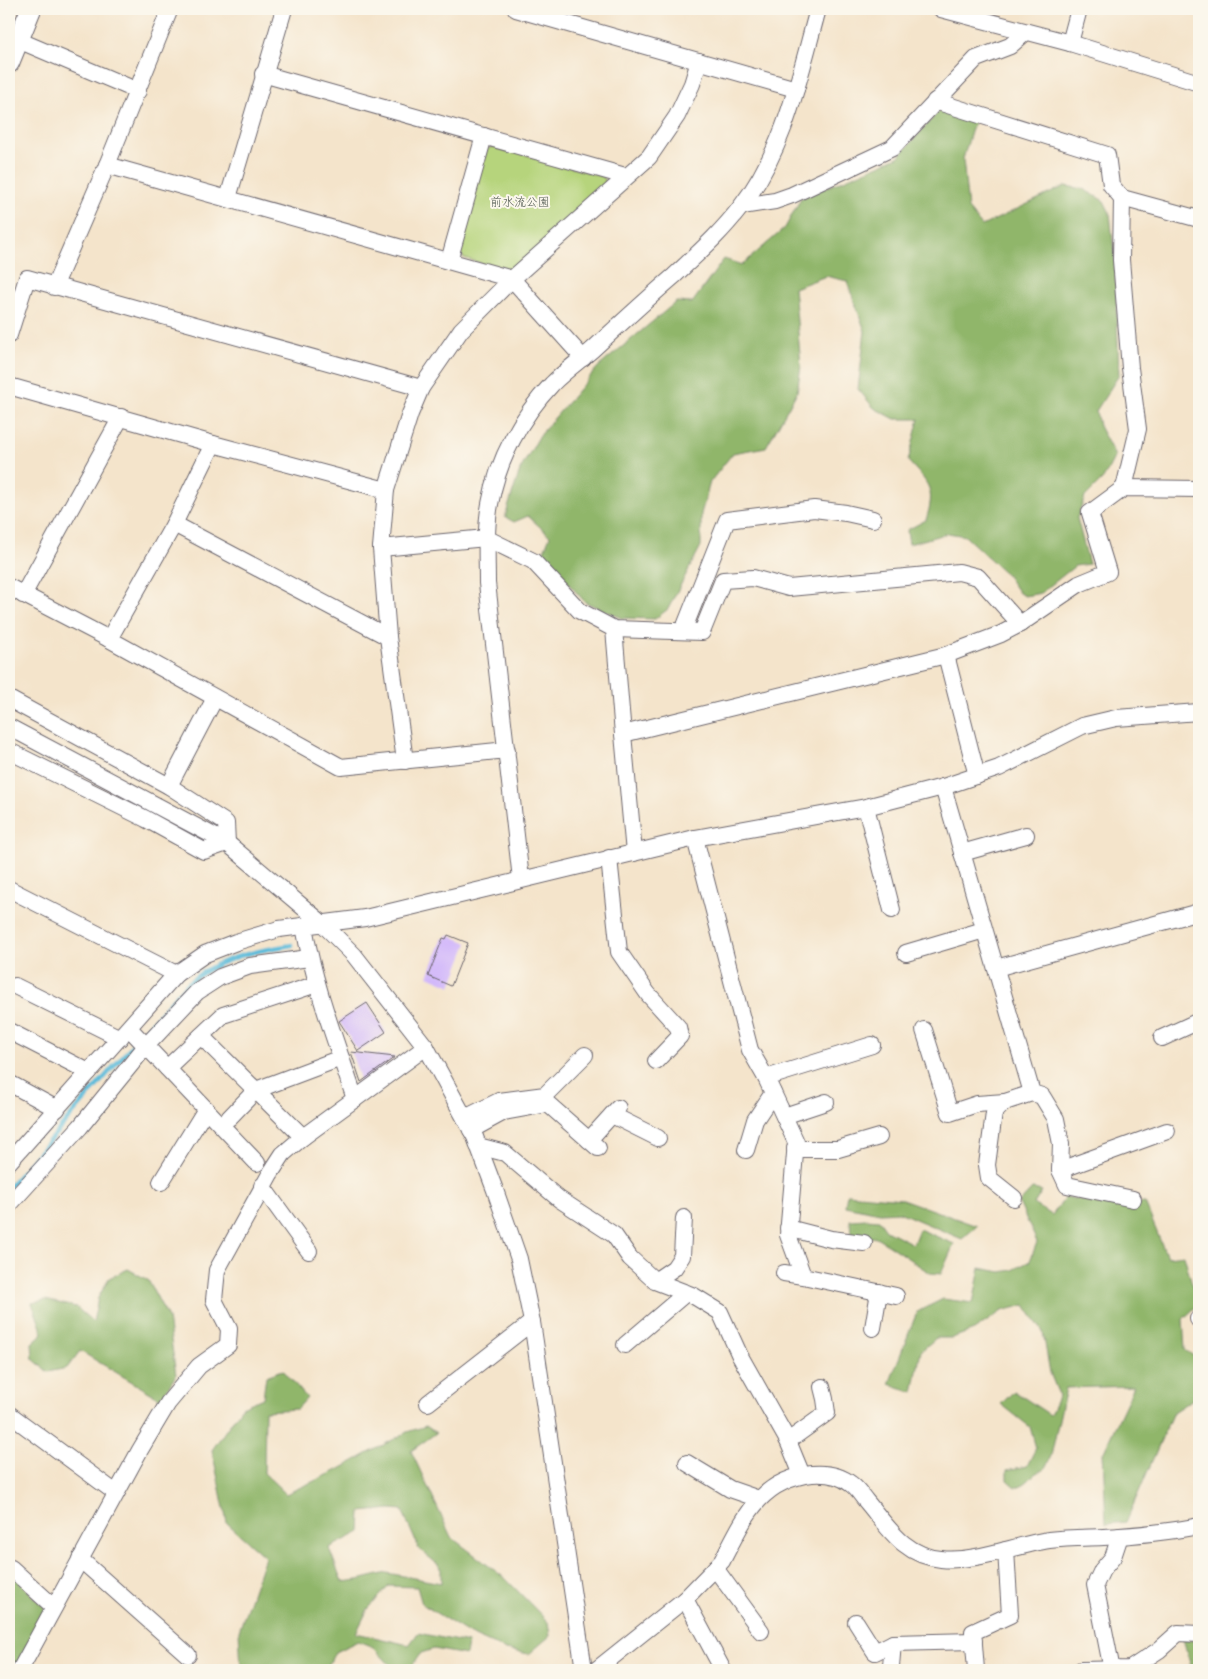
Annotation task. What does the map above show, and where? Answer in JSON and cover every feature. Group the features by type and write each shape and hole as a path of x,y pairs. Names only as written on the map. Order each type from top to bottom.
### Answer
{"main road":[{"path":"9,63 31,9"}],"street":[{"path":"54,287 138,91 170,9"},
{"path":"228,198 284,9"},
{"path":"516,9 796,88"},
{"path":"521,879 487,583 486,538 489,504 496,480 511,443 527,415 553,383 722,232 742,206 770,159 786,122 818,9"},
{"path":"941,9 1070,43 1199,83"},
{"path":"1070,43 1079,9"},
{"path":"742,206 775,201 792,195 892,148 976,59 1010,46 1026,32"},
{"path":"18,40 138,91"},
{"path":"405,761 388,637 381,548 386,490 404,432 421,388 461,330 512,279 649,156 672,122 692,84 698,61"},
{"path":"264,74 625,176"},
{"path":"935,101 1107,155 1111,185 1122,198 1199,219"},
{"path":"449,261 484,136"},
{"path":"107,165 512,279 583,358"},
{"path":"1122,198 1121,260 1130,368 1138,429 1124,488"},
{"path":"9,335 27,278 421,388"},
{"path":"9,386 213,444 386,490"},
{"path":"121,417 16,591 109,639 341,767 507,750"},
{"path":"109,639 174,524 213,444"},
{"path":"623,734 946,656 1001,634 1020,624 1079,584 1108,572 1090,513 1124,488 1199,489"},
{"path":"683,631 727,520 814,509 873,519"},
{"path":"174,524 388,637"},
{"path":"381,548 486,538 533,561 580,611 614,628 702,632 723,580 753,578 789,588 959,572 978,577 1020,624"},
{"path":"614,628 634,852"},
{"path":"946,656 977,776"},
{"path":"169,786 215,698"},
{"path":"9,699 169,786 226,822 227,843"},
{"path":"9,1162 176,974 204,954 279,929 323,924 380,914 695,838 866,807 943,787 999,768 1082,726 1116,718 1199,712"},
{"path":"9,727 227,843 323,924 354,955 426,1047 478,1146 519,1259 532,1322 584,1670"},
{"path":"9,751 146,819 204,851 227,843"},
{"path":"943,787 1032,1093"},
{"path":"866,807 892,910"},
{"path":"962,853 1026,836"},
{"path":"695,838 750,1050 766,1078 796,1142 788,1234 803,1276"},
{"path":"609,858 619,952 648,994 678,1027 680,1036 656,1061"},
{"path":"9,889 176,974"},
{"path":"996,968 1199,912"},
{"path":"304,926 309,958 355,1099"},
{"path":"906,953 984,930"},
{"path":"9,1205 80,1127 146,1046 197,992 220,978 250,966 309,958"},
{"path":"167,1068 223,1016 317,984"},
{"path":"15,986 124,1033 146,1046 257,1163"},
{"path":"1162,1038 1199,1021"},
{"path":"924,1030 950,1113 976,1104 1005,1102 1032,1093 1042,1096 1056,1119 1061,1144 1060,1170 1067,1185 1133,1199"},
{"path":"9,1031 90,1072"},
{"path":"201,1036 303,1137"},
{"path":"766,1078 872,1046"},
{"path":"20,1670 116,1493 168,1403 199,1366 228,1345 229,1330 214,1300 217,1270 262,1186 283,1154 303,1137 426,1047"},
{"path":"468,1124 499,1101 545,1095 586,1055"},
{"path":"229,1118 256,1090 342,1058"},
{"path":"9,1083 57,1109"},
{"path":"746,1150 756,1120 773,1092"},
{"path":"784,1116 826,1102"},
{"path":"1005,1102 994,1113 987,1166 989,1178 1014,1198"},
{"path":"468,1124 504,1112 548,1104 594,1144 615,1112 658,1138"},
{"path":"161,1182 206,1109"},
{"path":"1060,1170 1167,1130"},
{"path":"796,1149 838,1149 879,1137"},
{"path":"478,1146 505,1153 558,1199 614,1235 630,1258 655,1281 694,1296 720,1312 740,1356 788,1441 802,1475"},
{"path":"262,1186 309,1251"},
{"path":"655,1281 674,1268 682,1256 684,1218"},
{"path":"788,1228 831,1240 864,1243"},
{"path":"784,1273 896,1296"},
{"path":"873,1328 879,1292"},
{"path":"625,1345 686,1293"},
{"path":"428,1403 532,1322"},
{"path":"788,1441 827,1413 826,1399 822,1387"},
{"path":"9,1414 116,1493"},
{"path":"687,1463 730,1488 760,1499"},
{"path":"596,1670 685,1599 722,1561 754,1503 774,1486 802,1475 829,1474 852,1484 898,1540 910,1550 941,1559 953,1559 1006,1550 1047,1540 1092,1536 1120,1536 1199,1526"},
{"path":"1111,1670 1095,1585 1102,1570 1114,1556 1120,1536"},
{"path":"976,1670 974,1632 1010,1615 1006,1550"},
{"path":"80,1559 188,1655"},
{"path":"11,1568 54,1607"},
{"path":"715,1568 761,1631"},
{"path":"685,1599 723,1670"},
{"path":"856,1622 875,1652 893,1643 974,1641"},
{"path":"1081,1670 1130,1669 1159,1650 1178,1632 1199,1634"},
{"path":"891,1666 893,1643"}],"green space":[{"path":"939,111 974,122 963,159 968,209 982,226 1065,186 1083,189 1104,201 1110,213 1115,261 1119,375 1096,411 1099,426 1115,456 1103,479 1085,497 1077,518 1089,564 1075,566 1041,593 1025,596 1019,593 1005,573 965,536 948,533 909,544 907,530 926,520 930,501 929,488 926,482 908,461 919,419 895,419 874,408 858,389 865,331 847,281 826,276 794,288 801,366 797,392 766,447 733,453 710,482 701,514 701,546 668,609 655,619 622,618 585,602 551,564 544,551 550,536 528,516 514,522 505,517 520,470 540,435 598,367 676,302 692,303 724,259 742,265 785,228 801,198 898,157"},
{"name":"前水流公園","path":"494,146 604,177 607,187 515,269 506,271 464,258 457,249 487,149"},
{"path":"1032,1189 1042,1191 1034,1204 1052,1215 1066,1197 1114,1206 1145,1203 1167,1257 1184,1255 1198,1305 1183,1319 1185,1350 1198,1359 1196,1397 1173,1412 1126,1522 1106,1524 1103,1453 1134,1386 1066,1388 1051,1456 1044,1470 1039,1471 1021,1486 1015,1487 1007,1480 1007,1470 1027,1466 1036,1448 1030,1427 1001,1404 1014,1391 1050,1415 1059,1395 1050,1373 1043,1332 1025,1305 1002,1311 974,1330 952,1338 936,1338 921,1351 913,1392 889,1384 917,1312 943,1299 973,1303 980,1268 1001,1272 1013,1270 1030,1261 1037,1242 1019,1203"},
{"path":"847,1194 902,1199 977,1226 962,1239 899,1212 880,1213 845,1206"},
{"path":"850,1220 879,1220 886,1230 913,1244 919,1229 954,1244 941,1274 930,1273 878,1238 851,1235"},
{"path":"128,1269 148,1280 168,1318 176,1375 161,1399 80,1351 67,1368 48,1372 33,1359 32,1343 43,1333 32,1303 45,1300 76,1307 93,1322 98,1298 109,1278"},
{"path":"283,1370 307,1398 297,1409 265,1411 264,1473 286,1494 336,1471 407,1432 426,1426 436,1433 411,1451 451,1537 506,1579 548,1622 550,1636 529,1654 506,1650 470,1634 422,1604 417,1587 389,1586 368,1609 356,1633 409,1645 418,1633 468,1643 466,1655 434,1649 421,1653 409,1670 395,1670 373,1647 358,1641 335,1652 326,1670 241,1670 239,1631 265,1557 227,1523 212,1450 242,1407 263,1398 266,1376","holes":["391,1509 402,1510 419,1549 441,1567 441,1583 387,1573 342,1582 329,1548 360,1532 361,1512"]},
{"path":"9,1571 46,1609 14,1670 9,1670"},
{"path":"1183,1640 1199,1641 1199,1670 1192,1670"}],"building":[{"path":"448,935 468,943 451,986 428,976 443,938 446,939"},
{"path":"367,1003 386,1032 358,1051 339,1021"},
{"path":"351,1052 395,1057 361,1082"}],"waterway":[{"path":"142,1035 182,989 206,970 234,958 292,945"},
{"path":"9,1187 136,1041"}]}
